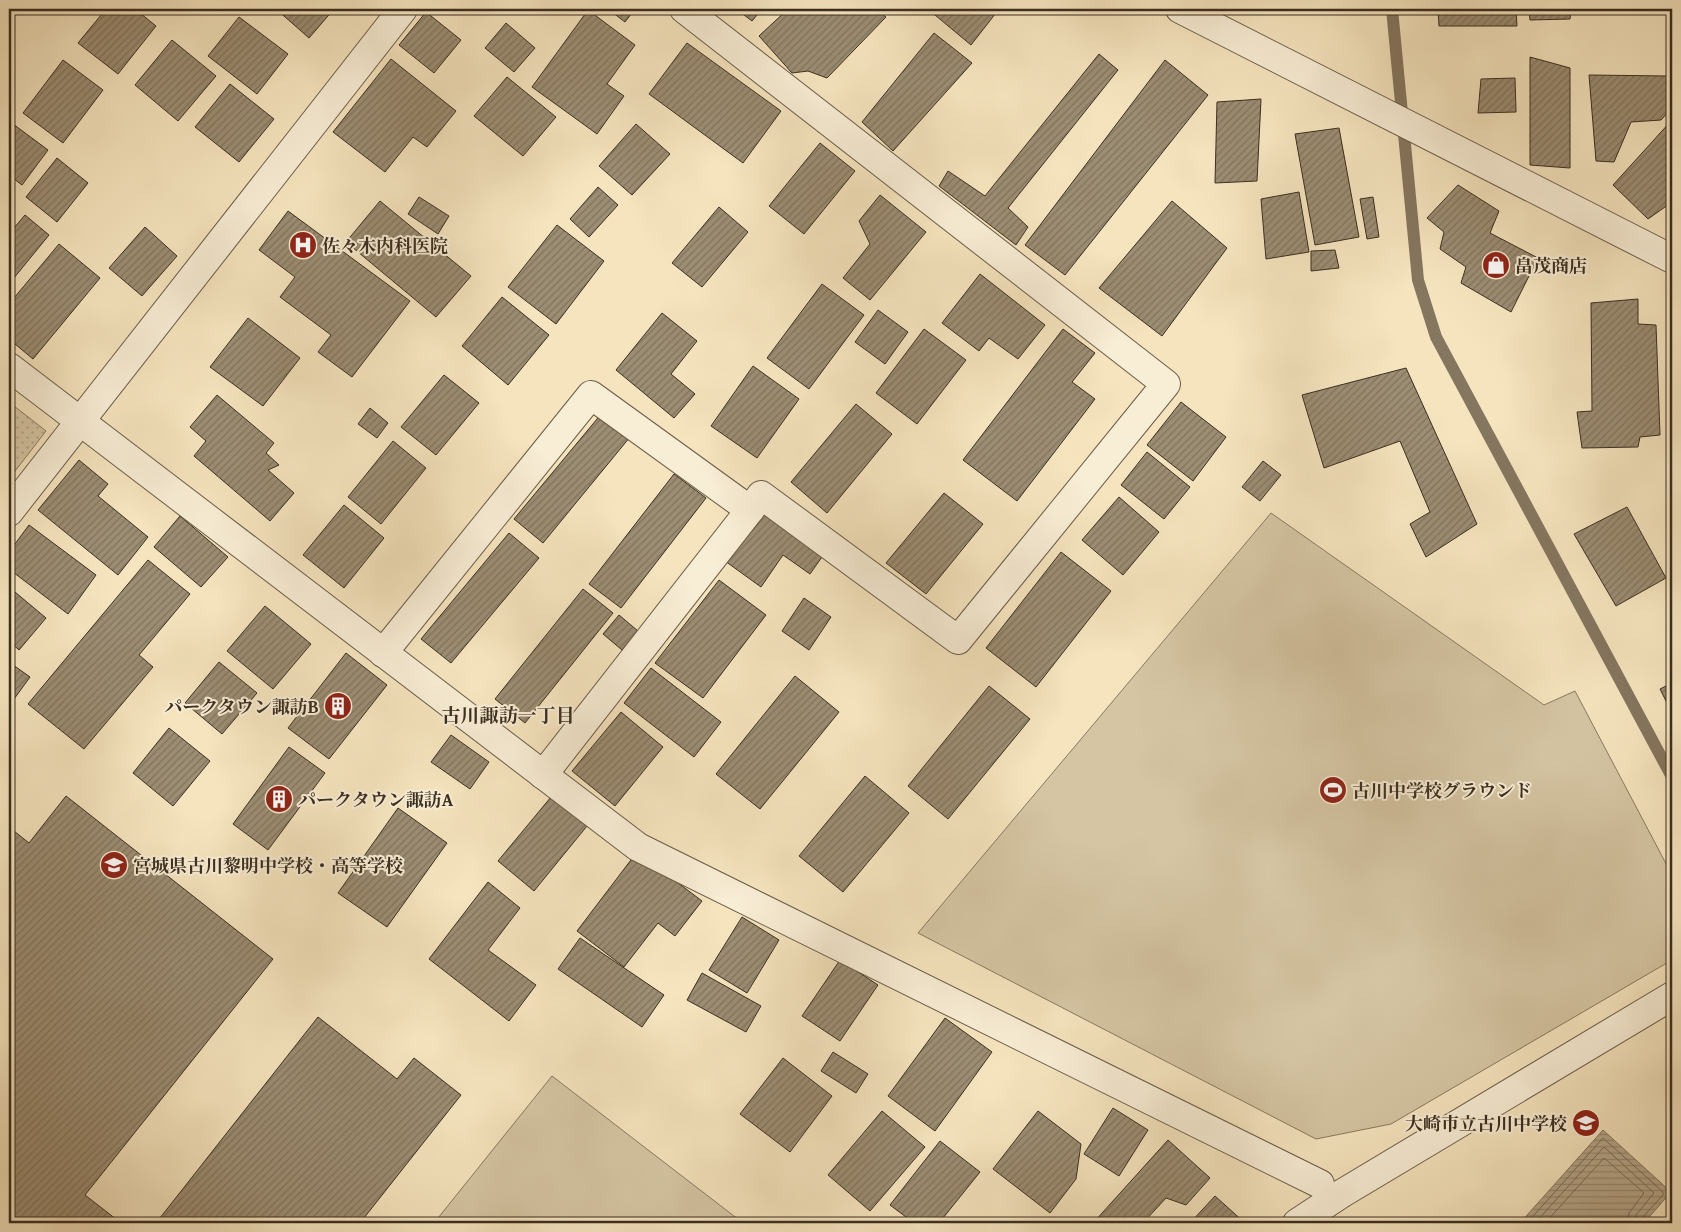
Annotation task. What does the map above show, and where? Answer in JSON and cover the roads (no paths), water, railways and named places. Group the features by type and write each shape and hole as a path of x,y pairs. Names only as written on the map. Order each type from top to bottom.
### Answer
{"street":[{"path":"9,512 402,9"},
{"path":"543,775 761,495 958,640 1166,384 684,9"},
{"path":"1180,9 1672,259"},
{"path":"9,367 638,847 1320,1184"},
{"path":"383,653 591,395 750,510"},
{"path":"1297,1223 1341,1194 1672,996"}],"water":[{"path":"1603,1130 1671,1192 1644,1223 1520,1223"}],"waterway":[{"path":"1392,9 1418,280 1436,337 1672,777"}],"place":[{"name":"佐々木内科医院","path":"303,245"},
{"name":"畠茂商店","path":"1496,265"},
{"name":"パークタウン諏訪B","path":"338,706"},
{"name":"古川中学校グラウンド","path":"1333,790"},
{"name":"パークタウン諏訪A","path":"279,799"},
{"name":"宮城県古川黎明中学校・高等学校","path":"114,865"},
{"name":"大崎市立古川中学校","path":"1586,1123"}],"district":[{"name":"古川諏訪一丁目","path":"508,715"}]}
